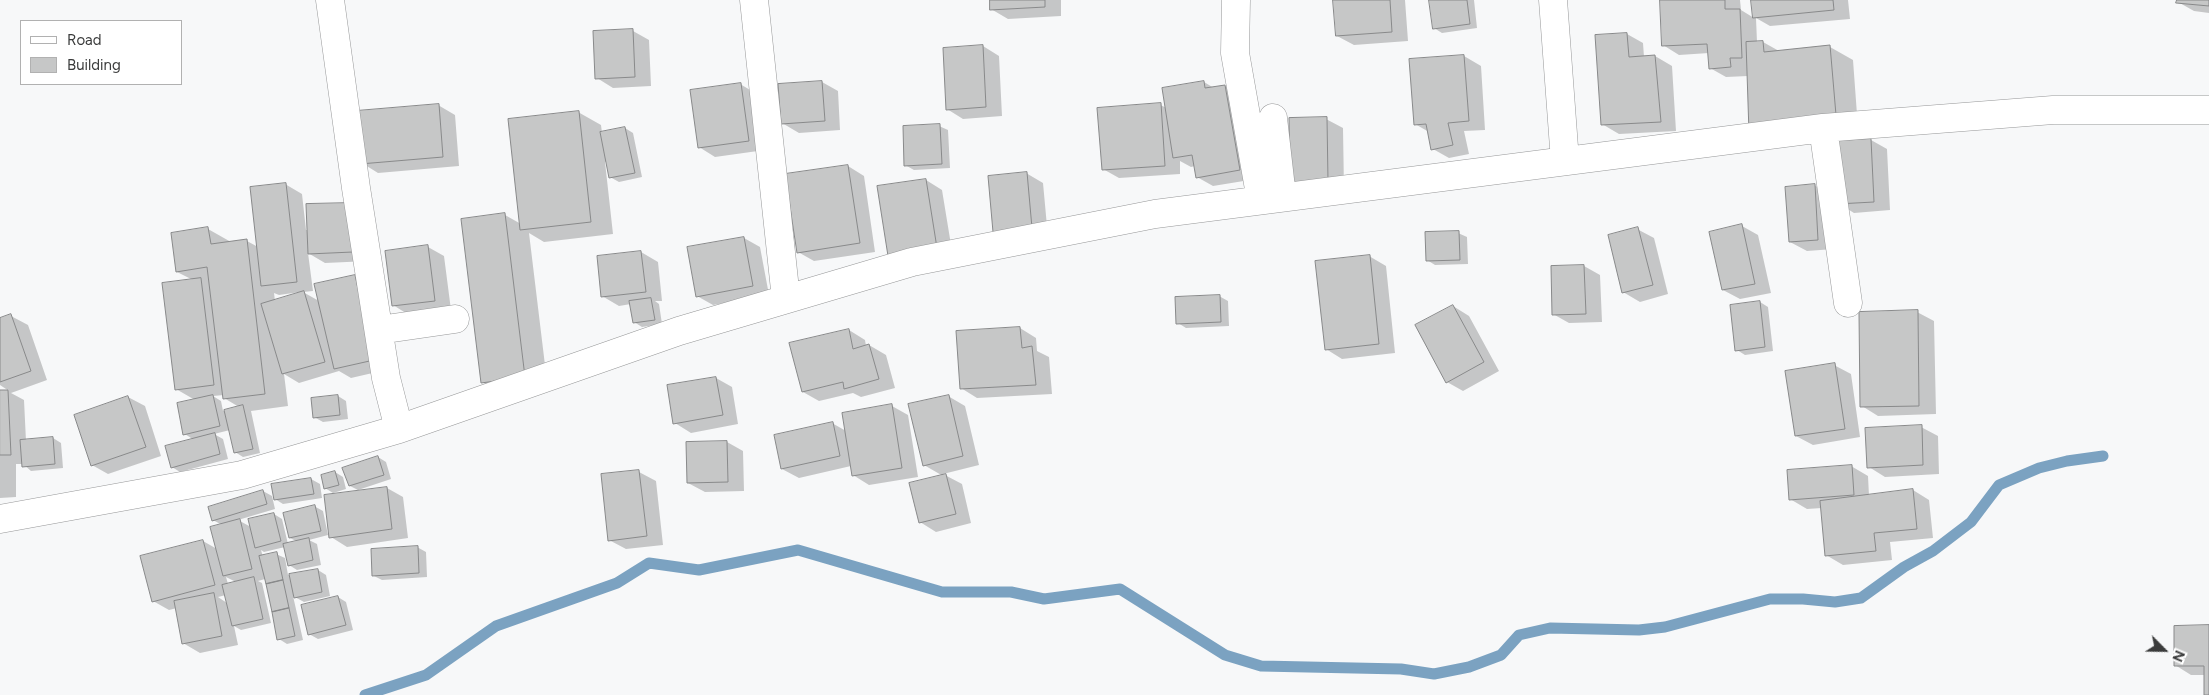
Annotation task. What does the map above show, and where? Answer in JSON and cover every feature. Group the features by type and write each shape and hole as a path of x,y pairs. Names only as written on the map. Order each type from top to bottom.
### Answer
{"street":[{"path":"330,0 356,188 386,378 399,429"},
{"path":"754,0 786,299"},
{"path":"1236,0 1235,53 1271,199"},
{"path":"1553,0 1565,161"},
{"path":"0,519 242,475 399,429 670,335 912,262 1155,214 1823,128 2053,110 2209,110"},
{"path":"1271,199 1272,118"},
{"path":"1823,128 1848,303"},
{"path":"379,330 455,319"}],"building":[{"path":"990,0 1045,0 1045,7 990,10"},
{"path":"1333,0 1390,0 1392,32 1336,36"},
{"path":"1429,0 1467,0 1470,24 1433,29"},
{"path":"1660,0 1725,0 1725,9 1740,9 1742,58 1730,58 1731,67 1709,69 1707,44 1662,46"},
{"path":"1751,0 1833,0 1834,10 1753,18"},
{"path":"2177,0 2209,0 2209,6 2176,3"},
{"path":"633,29 635,77 595,79 593,31"},
{"path":"1627,33 1629,57 1655,55 1661,122 1601,125 1595,35"},
{"path":"1763,41 1764,52 1830,45 1836,115 1749,133 1746,42"},
{"path":"983,45 986,107 946,110 943,48"},
{"path":"1464,55 1469,121 1448,123 1453,145 1431,150 1426,124 1414,125 1409,59"},
{"path":"822,81 825,121 781,124 778,84"},
{"path":"1204,81 1205,88 1225,85 1240,170 1196,178 1192,155 1173,158 1162,88"},
{"path":"741,83 749,141 698,148 690,90"},
{"path":"1161,103 1165,166 1102,170 1097,108"},
{"path":"439,104 443,157 360,164 356,111"},
{"path":"579,111 591,222 520,230 508,119"},
{"path":"1327,117 1328,181 1290,182 1289,118"},
{"path":"940,124 942,164 904,166 903,126"},
{"path":"625,127 635,173 609,178 600,132"},
{"path":"1871,139 1874,202 1837,204 1833,141"},
{"path":"848,165 860,243 797,253 785,174"},
{"path":"1027,172 1032,228 993,232 988,176"},
{"path":"926,179 937,248 888,256 877,186"},
{"path":"286,183 297,282 261,286 250,187"},
{"path":"1815,184 1818,240 1789,242 1785,187"},
{"path":"351,203 353,252 308,254 306,204"},
{"path":"505,213 525,377 481,383 461,219"},
{"path":"1742,224 1755,284 1722,290 1709,232"},
{"path":"208,227 211,244 247,239 265,394 223,399 207,267 176,272 171,233"},
{"path":"1638,227 1653,285 1622,293 1608,235"},
{"path":"1459,231 1460,260 1426,261 1425,232"},
{"path":"744,237 753,286 696,297 687,247"},
{"path":"428,245 435,301 392,306 385,251"},
{"path":"641,251 646,292 601,297 597,256"},
{"path":"1370,255 1379,344 1325,350 1315,261"},
{"path":"1584,265 1586,314 1552,315 1551,266"},
{"path":"355,275 374,360 334,369 314,284"},
{"path":"201,278 214,385 175,390 162,283"},
{"path":"304,291 325,362 282,374 261,304"},
{"path":"1220,295 1221,322 1176,324 1175,297"},
{"path":"651,298 655,320 633,323 629,301"},
{"path":"1760,301 1765,347 1735,351 1730,305"},
{"path":"1453,305 1484,362 1446,383 1415,325"},
{"path":"1918,310 1919,406 1860,407 1859,312"},
{"path":"11,314 31,371 0,382 0,318"},
{"path":"1020,327 1022,348 1032,346 1036,385 960,389 956,331"},
{"path":"849,329 853,349 869,344 879,379 844,389 843,382 802,392 789,343"},
{"path":"1835,363 1845,429 1795,436 1785,371"},
{"path":"716,377 723,415 673,424 667,385"},
{"path":"0,390 8,390 11,455 0,455"},
{"path":"213,395 220,426 183,435 177,403"},
{"path":"338,395 340,415 313,418 311,398"},
{"path":"949,395 963,456 923,466 908,404"},
{"path":"128,396 146,447 91,466 74,415"},
{"path":"892,404 902,468 852,476 842,413"},
{"path":"243,405 253,449 234,453 224,410"},
{"path":"833,422 840,456 781,469 774,435"},
{"path":"1922,425 1923,465 1867,468 1865,428"},
{"path":"215,433 220,454 171,468 165,446"},
{"path":"53,437 55,464 22,467 20,440"},
{"path":"727,441 728,482 687,483 686,442"},
{"path":"378,456 384,475 349,486 342,468"},
{"path":"1852,465 1854,495 1789,500 1787,470"},
{"path":"639,470 647,536 608,541 601,474"},
{"path":"335,471 339,485 324,489 321,475"},
{"path":"946,474 956,514 919,523 909,483"},
{"path":"311,478 314,494 274,500 271,484"},
{"path":"387,487 392,529 329,538 324,495"},
{"path":"1913,489 1917,529 1874,533 1876,551 1825,556 1820,501"},
{"path":"263,490 267,504 212,521 208,507"},
{"path":"315,505 321,531 289,538 283,513"},
{"path":"274,513 281,541 255,548 248,519"},
{"path":"240,519 252,569 223,576 210,527"},
{"path":"309,538 313,560 288,566 283,544"},
{"path":"203,540 215,585 152,602 140,556"},
{"path":"418,546 419,573 372,576 371,549"},
{"path":"277,552 283,580 266,584 259,556"},
{"path":"318,569 322,592 294,598 289,574"},
{"path":"254,577 263,619 232,626 222,585"},
{"path":"283,580 289,608 272,612 266,584"},
{"path":"214,593 222,636 182,644 174,601"},
{"path":"338,596 346,625 308,635 301,605"},
{"path":"289,608 295,636 277,640 272,612"},
{"path":"2209,625 2209,695 2204,695 2204,666 2174,666 2174,626"}],"waterway":[{"path":"365,695 426,675 496,626 617,583 649,563 699,570 798,550 942,592 1011,592 1044,599 1120,589 1225,655 1261,666 1401,669 1434,674 1469,667 1501,655 1519,635 1550,628 1639,630 1665,627 1770,599 1803,599 1835,602 1861,598 1904,567 1933,551 1971,522 1999,485 2039,468 2067,461 2103,456"}]}
